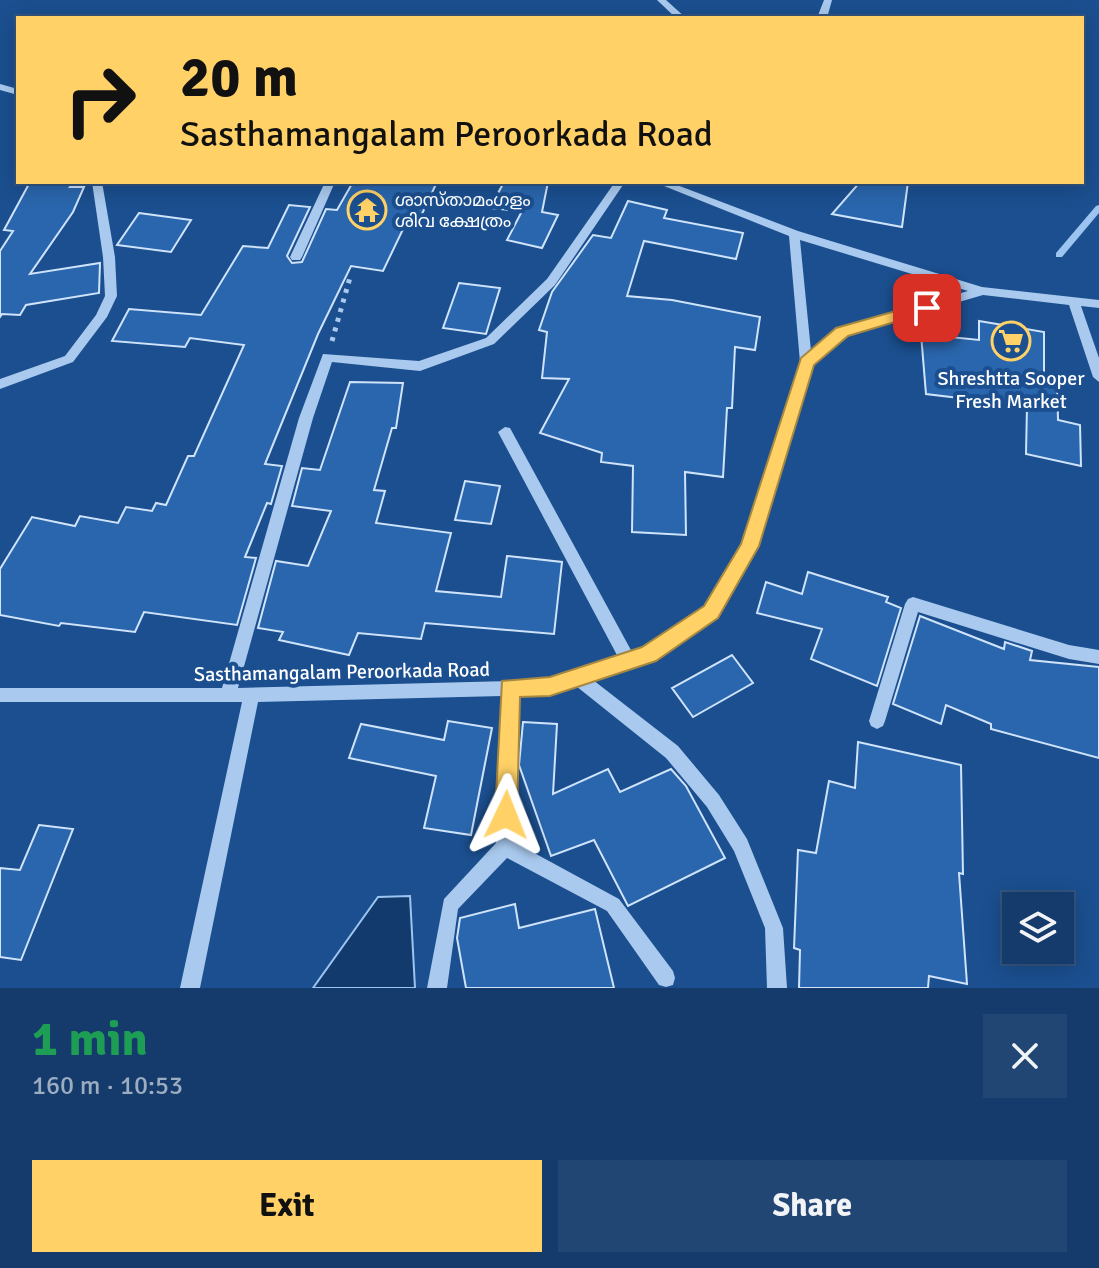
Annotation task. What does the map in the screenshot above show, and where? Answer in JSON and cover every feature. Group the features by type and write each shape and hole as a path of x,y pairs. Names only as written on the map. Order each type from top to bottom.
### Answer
{"street":[{"path":"661,0 679,16"},
{"path":"0,384 69,359 101,317 111,296 109,257 97,184"},
{"path":"296,257 329,184"},
{"path":"228,695 306,418 327,357 420,366 490,341 551,282 619,184"},
{"path":"664,184 794,234 983,291 1099,304"},
{"path":"696,197 699,184"},
{"path":"794,234 806,362"},
{"path":"806,362 842,332 983,291"},
{"path":"1074,302 1099,377"},
{"name":"Sasthamangalam Peroorkada Road","path":"0,695 252,695 550,687 648,654 711,612 750,546 806,362"},
{"path":"505,432 628,661"},
{"path":"877,721 913,604 1069,652 1099,657"},
{"path":"578,678 672,752 713,801 741,845 774,928 777,988"},
{"path":"437,988 450,905 505,847 510,688"},
{"path":"190,988 252,695"},
{"path":"505,847 613,905 666,978"}],"path":[{"path":"327,357 351,274"}],"water":[{"path":"410,896 415,988 313,988 378,897"}],"building":[{"path":"29,184 84,187 73,212 30,274 100,263 99,293 26,305 20,315 2,314 0,317 0,251 13,231 4,230"},
{"path":"352,184 436,184 415,229 404,227 383,271 351,266 318,334 265,464 282,466 271,504 267,503 245,557 256,558 237,625 144,612 135,632 61,623 59,626 0,615 0,569 32,517 75,526 80,516 118,523 126,507 152,511 156,503 166,505 188,456 194,456 244,345 190,338 185,347 112,341 129,309 201,315 243,246 268,248 289,205 310,207 287,256 292,263 302,262 326,209 337,210"},
{"path":"503,184 548,184 542,212 558,215 542,248 507,240 522,211 490,208"},
{"path":"858,184 908,184 902,227 832,214"},
{"path":"628,201 667,210 664,218 743,233 736,259 644,241 627,296 672,300 760,317 755,350 735,347 732,408 727,408 723,477 685,472 686,535 632,532 633,466 601,462 602,453 540,433 569,379 542,378 547,332 539,330 552,292 593,235 611,238"},
{"path":"139,213 191,220 171,252 117,245"},
{"path":"459,283 500,288 486,334 443,328"},
{"path":"979,321 1044,332 1044,376 1057,378 1058,420 1080,425 1081,466 1026,454 1027,406 926,394 921,334 979,340"},
{"path":"350,382 403,383 396,428 392,428 374,490 385,491 376,523 451,533 436,591 501,597 507,556 562,562 554,634 425,623 421,639 358,633 349,655 279,640 283,632 258,628 276,561 308,566 331,511 292,506 302,468 320,470"},
{"path":"465,481 500,486 491,524 455,520"},
{"path":"808,572 888,597 886,602 901,608 877,686 811,659 822,629 757,613 766,582 802,594"},
{"path":"920,616 1004,649 1005,642 1032,651 1030,660 1099,667 1099,758 991,729 991,724 946,705 941,724 893,704"},
{"path":"732,655 753,683 693,717 672,688"},
{"path":"448,721 492,728 471,835 424,828 436,776 349,758 361,724 444,740"},
{"path":"523,722 557,724 553,794 608,769 620,792 671,769 686,786 725,858 628,906 594,840 551,856 519,765"},
{"path":"858,742 961,765 963,874 959,873 967,984 929,976 928,988 799,988 800,950 794,948 798,850 816,853 829,781 855,788"},
{"path":"39,825 73,829 21,960 0,957 0,868 20,870"},
{"path":"515,904 519,928 595,909 614,988 466,988 457,938 460,918"}],"waterway":[{"path":"1059,255 1099,208"}],"place":[{"name":"ശാസ്താമംഗളം ശിവ ക്ഷേത്രം","path":"367,210"},
{"name":"Shreshtta Sooper Fresh Market","path":"1011,341"}],"route":[{"path":"506,815 510,688 550,687 648,654 711,612 750,546 806,362 842,332 927,308"}]}
